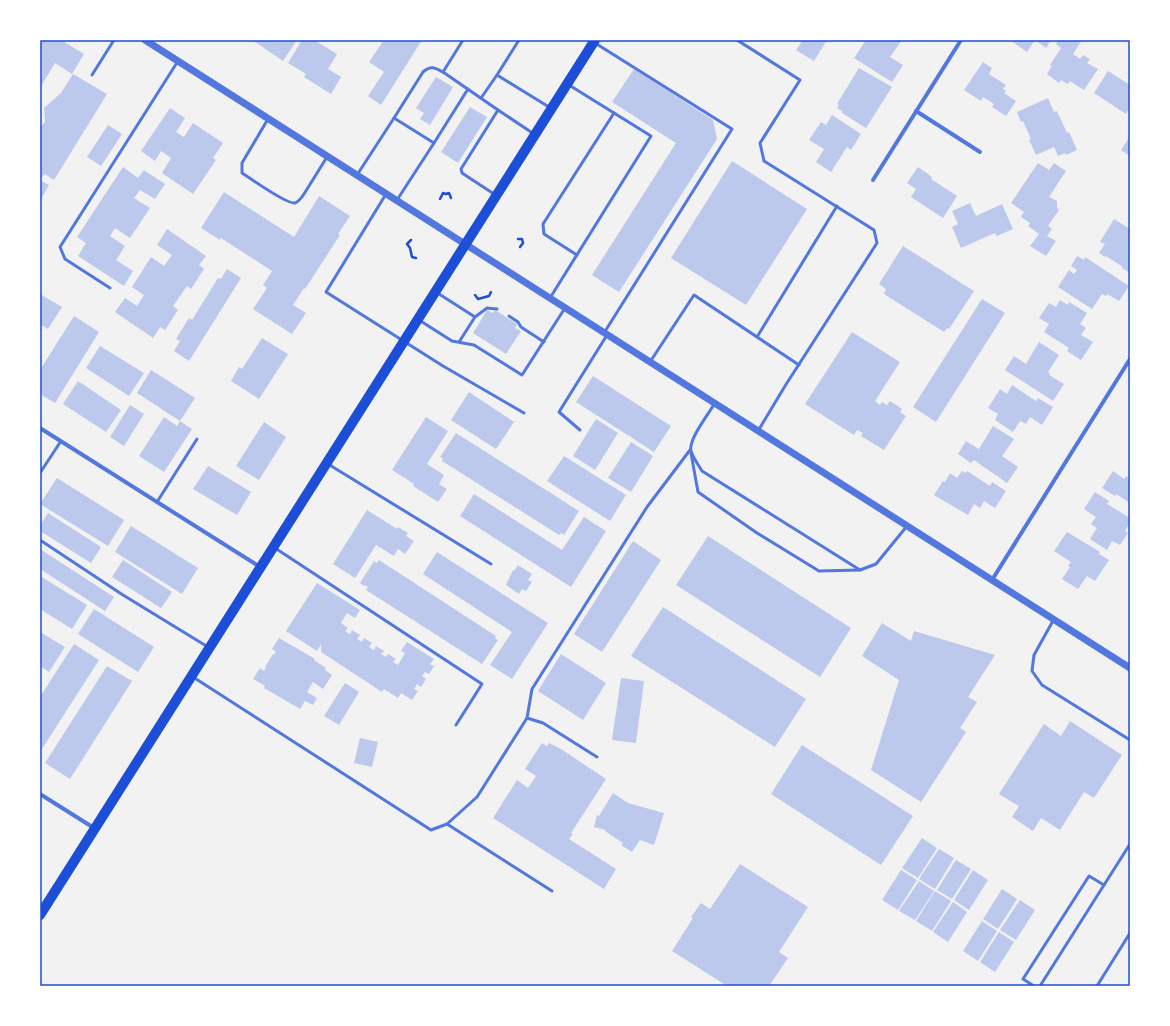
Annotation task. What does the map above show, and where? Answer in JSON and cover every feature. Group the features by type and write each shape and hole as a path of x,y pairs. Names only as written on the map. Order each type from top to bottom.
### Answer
{"main road":[{"path":"40,915 594,41"}],"street":[{"path":"145,40 1130,668"},
{"path":"873,180 961,40"},
{"path":"916,111 980,152"},
{"path":"992,580 1130,359"},
{"path":"40,428 260,567"},
{"path":"40,794 94,829"}],"lane":[{"path":"92,75 114,40"},
{"path":"443,72 463,40"},
{"path":"481,98 519,40"},
{"path":"737,40 800,80 760,143 764,161 874,230 877,243 758,431"},
{"path":"580,430 559,412 732,129 594,41"},
{"path":"110,288 65,259 60,247 178,61"},
{"path":"357,175 423,72 428,68 433,67 443,72 534,134"},
{"path":"497,75 552,108"},
{"path":"550,298 651,136 567,84"},
{"path":"397,201 468,89"},
{"path":"496,195 462,173 461,169 498,110"},
{"path":"577,255 544,234 542,224 614,113"},
{"path":"394,118 434,143"},
{"path":"268,119 242,163 242,173 282,199 290,203 295,203 300,199 327,157"},
{"path":"386,194 326,292 443,366 524,413"},
{"path":"757,336 836,206"},
{"path":"435,292 475,317"},
{"path":"650,362 694,295 799,364"},
{"path":"459,342 475,317 487,308 497,309"},
{"path":"418,319 452,342 474,345 522,375 565,308"},
{"path":"509,316 518,322 521,327 544,342"},
{"path":"191,676 431,830 447,824 477,797 527,718 532,689 647,507 690,450 692,442 700,426 715,403"},
{"path":"157,502 197,439"},
{"path":"40,474 61,441"},
{"path":"690,450 702,471 860,570"},
{"path":"690,450 698,492 757,533 819,571 860,570 876,564 907,526"},
{"path":"326,463 491,564"},
{"path":"40,540 123,595 209,648"},
{"path":"273,547 482,684 456,725"},
{"path":"1054,619 1034,655 1032,671 1042,685 1130,740"},
{"path":"527,718 543,722 597,757"},
{"path":"447,824 552,891"},
{"path":"1040,986 1130,844"},
{"path":"1034,986 1023,979 1089,876 1104,885"},
{"path":"1097,986 1130,933"}],"path":[{"path":"440,198 443,193 449,193 451,198"},
{"path":"518,239 522,239 523,243 520,247"},
{"path":"412,240 407,244 410,248 412,257 416,258"},
{"path":"475,295 478,298 489,296 491,292"}],"building":[{"path":"40,40 61,40 84,54 72,74 55,63 40,88"},
{"path":"252,40 297,40 283,61"},
{"path":"302,40 314,40 337,54 328,69 341,77 331,94 304,77 306,74 288,63"},
{"path":"384,40 422,40 381,105 368,96 384,72 369,62"},
{"path":"803,40 827,40 814,61 796,50"},
{"path":"866,40 872,40 875,42 876,40 902,40 890,57 903,65 892,82 854,58"},
{"path":"1010,40 1035,40 1027,52"},
{"path":"1035,40 1051,40 1046,48"},
{"path":"1058,40 1082,40 1073,54 1080,59 1083,55 1090,59 1087,63 1098,69 1084,90 1070,81 1068,84 1061,80 1059,83 1047,74 1052,66 1050,65 1061,48 1056,44"},
{"path":"983,62 992,68 989,74 1006,85 1003,89 1006,91 1004,93 1016,101 1006,116 992,107 994,104 983,97 981,101 964,90"},
{"path":"859,68 892,87 866,128 842,113 842,111 837,108 839,105 837,104"},
{"path":"634,69 713,120 717,139 619,292 592,275 676,143 612,102"},
{"path":"1108,71 1130,85 1130,107 1126,114 1094,93"},
{"path":"73,74 107,94 54,180 45,174 40,179 40,127 45,122 44,108 61,93"},
{"path":"436,77 453,87 430,125 420,119 424,113 416,108"},
{"path":"1048,98 1054,112 1057,111 1067,133 1069,132 1077,150 1066,155 1065,153 1058,156 1054,147 1036,155 1029,140 1031,139 1017,112"},
{"path":"470,107 487,117 458,163 441,152"},
{"path":"170,108 185,118 176,132 184,137 193,123 223,143 213,158 216,160 193,194 162,173 171,158 161,151 155,161 141,151"},
{"path":"832,115 861,134 851,150 847,147 831,172 816,162 824,149 809,140 821,122 826,125"},
{"path":"108,125 122,134 101,166 87,157"},
{"path":"1130,136 1130,156 1121,150"},
{"path":"732,161 807,209 746,305 671,258"},
{"path":"1038,163 1049,170 1054,163 1066,171 1049,197 1057,201 1057,208 1059,210 1048,226 1052,229 1047,236 1056,241 1046,256 1030,246 1039,234 1028,226 1030,223 1021,217 1024,212 1011,203"},
{"path":"123,167 138,178 144,170 165,184 155,199 140,190 134,198 150,208 130,238 115,228 110,236 125,246 116,260 133,271 124,286 78,256 86,243 77,237"},
{"path":"918,167 932,177 931,179 957,196 943,218 911,197 916,189 907,183"},
{"path":"40,180 49,185 40,201"},
{"path":"224,192 294,237 319,196 350,216 338,234 340,235 293,305 306,313 292,334 253,309 267,288 263,285 272,271 221,238 220,240 201,228"},
{"path":"970,203 976,216 1002,204 1013,229 997,236 995,233 961,248 952,227 958,224 952,211"},
{"path":"1114,219 1130,229 1130,273 1106,256 1105,257 1099,253 1105,244 1100,242"},
{"path":"167,229 206,256 199,265 204,269 191,289 187,286 173,306 178,310 165,330 160,327 153,338 115,312 125,298 137,306 144,295 132,287 151,257 164,266 172,255 157,245"},
{"path":"903,246 974,291 949,329 947,328 944,332 884,294 886,289 879,284"},
{"path":"1077,256 1084,260 1085,257 1129,286 1119,301 1107,294 1106,296 1102,294 1092,309 1058,287 1069,270 1074,274 1077,270 1071,266"},
{"path":"227,269 241,278 189,361 174,351 180,341 176,339 189,318 192,320 218,278 221,279"},
{"path":"40,294 62,307 48,329 40,324"},
{"path":"982,299 1005,313 936,422 913,407"},
{"path":"1060,300 1068,305 1069,302 1087,313 1080,324 1086,328 1081,335 1093,342 1081,360 1067,351 1069,348 1044,332 1049,324 1039,318 1049,303 1056,307"},
{"path":"487,310 493,313 495,310 517,324 515,328 521,331 506,354 473,333"},
{"path":"74,316 99,332 55,403 40,394 40,370"},
{"path":"852,332 900,362 875,401 880,405 882,402 887,405 890,401 902,409 900,412 906,416 884,450 861,436 863,433 857,430 854,435 805,404"},
{"path":"262,338 288,354 259,399 231,381 239,367 242,369"},
{"path":"1039,342 1059,355 1048,372 1050,373 1049,375 1064,384 1053,401 1005,370 1014,356 1026,364"},
{"path":"100,346 144,373 129,396 86,368"},
{"path":"151,370 195,398 180,421 137,393"},
{"path":"593,376 671,426 654,452 576,402"},
{"path":"78,381 121,410 106,432 63,404"},
{"path":"1012,385 1036,401 1038,398 1053,407 1042,425 1030,417 1026,424 1020,421 1013,432 995,420 998,414 988,408 1000,389 1007,394"},
{"path":"469,392 514,422 496,449 451,420"},
{"path":"130,405 144,414 124,446 110,437"},
{"path":"164,417 177,426 180,421 192,429 164,472 139,456"},
{"path":"426,417 448,431 427,464 444,475 439,484 447,489 438,502 392,470"},
{"path":"596,419 618,433 595,470 573,456"},
{"path":"264,422 286,437 259,480 236,466"},
{"path":"993,426 1014,439 1002,456 1018,467 1007,483 974,460 971,463 958,454 966,441 979,449"},
{"path":"456,433 579,511 564,535 561,533 559,535 442,461 443,458 440,457"},
{"path":"631,442 653,456 631,492 608,478"},
{"path":"564,456 626,495 610,521 547,481"},
{"path":"208,466 251,492 237,515 193,489"},
{"path":"962,471 965,473 967,471 990,486 992,482 1006,491 995,508 984,501 980,508 974,504 968,515 934,495 943,481 945,482 950,473 957,478"},
{"path":"1113,471 1124,479 1126,476 1130,479 1130,503 1116,494 1115,496 1102,488"},
{"path":"57,478 124,520 108,546 40,504"},
{"path":"1095,492 1109,501 1107,504 1130,518 1130,522 1125,531 1128,533 1120,545 1112,541 1107,550 1090,539 1097,528 1091,524 1096,517 1084,509"},
{"path":"474,494 562,550 584,517 606,531 571,587 460,516"},
{"path":"367,510 397,529 398,527 408,533 406,536 414,541 405,554 398,549 394,556 376,545 355,578 333,564"},
{"path":"48,513 101,547 91,563 40,531 40,526"},
{"path":"131,526 198,568 182,594 115,552"},
{"path":"1067,532 1100,552 1099,554 1109,560 1095,581 1087,576 1078,589 1062,579 1070,567 1068,566 1071,562 1054,551"},
{"path":"708,536 851,628 820,677 676,585"},
{"path":"633,541 661,560 602,652 574,634"},
{"path":"40,549 114,597 105,611 40,569"},
{"path":"437,552 548,623 512,679 490,665 512,632 423,574"},
{"path":"123,560 172,592 161,608 112,577"},
{"path":"379,560 496,636 495,638 498,640 482,664 366,590 368,587 360,583 374,561 377,563"},
{"path":"518,565 532,574 528,580 532,582 526,591 522,589 519,594 506,585 513,570 514,571"},
{"path":"40,576 87,605 72,629 40,609"},
{"path":"317,583 360,610 355,618 347,613 341,623 348,628 345,631 350,634 352,630 360,635 357,639 362,642 364,638 372,643 369,647 374,650 376,646 384,651 381,654 386,657 388,654 396,659 393,662 398,665 405,653 401,651 407,642 434,659 430,664 434,666 429,674 425,672 422,676 426,679 421,687 417,684 414,689 418,691 412,700 401,693 398,698 384,689 382,692 321,652 321,644 317,651 286,631"},
{"path":"663,607 806,699 775,747 631,656"},
{"path":"94,609 154,647 138,672 78,634"},
{"path":"882,623 911,641 914,631 995,655 968,697 977,702 960,728 966,732 921,802 871,770 899,680 862,656"},
{"path":"40,632 65,647 49,672 40,666"},
{"path":"279,638 315,659 314,660 326,668 325,670 332,675 323,689 313,682 307,692 317,698 313,705 305,701 300,709 264,688 265,686 253,679 260,668 264,671 273,654 274,655 276,652 272,649"},
{"path":"74,644 99,660 40,752 40,697"},
{"path":"561,654 606,683 583,720 538,691"},
{"path":"107,666 132,681 70,779 45,763"},
{"path":"621,678 644,681 636,743 612,740"},
{"path":"345,683 359,692 339,725 324,716"},
{"path":"1070,721 1122,755 1094,798 1084,792 1060,830 1041,818 1033,831 1012,817 1019,806 999,794 1044,724 1061,736"},
{"path":"360,738 378,742 372,767 354,763"},
{"path":"542,743 547,746 549,743 561,749 606,779 571,833 573,834 569,839 616,869 604,889 493,818 517,780 528,788 536,776 525,769"},
{"path":"802,745 913,816 881,865 771,794"},
{"path":"613,793 628,803 664,813 654,845 640,840 632,852 621,845 623,843 605,831 606,830 594,827 597,815 599,816"},
{"path":"922,838 937,848 918,878 902,868"},
{"path":"939,849 954,858 935,889 919,879"},
{"path":"956,860 971,869 952,899 937,890"},
{"path":"740,864 808,907 779,952 788,958 769,986 727,986 672,951 693,918 691,917 701,903 710,909"},
{"path":"901,870 917,880 898,910 882,900"},
{"path":"973,870 988,880 969,910 954,900"},
{"path":"919,881 934,891 915,920 899,911"},
{"path":"1002,889 1017,899 998,929 983,919"},
{"path":"935,891 951,901 932,931 916,921"},
{"path":"1020,900 1035,910 1016,940 1000,930"},
{"path":"953,902 967,912 948,942 933,932"},
{"path":"982,921 997,931 978,961 963,951"},
{"path":"999,932 1014,942 995,972 980,962"}]}
